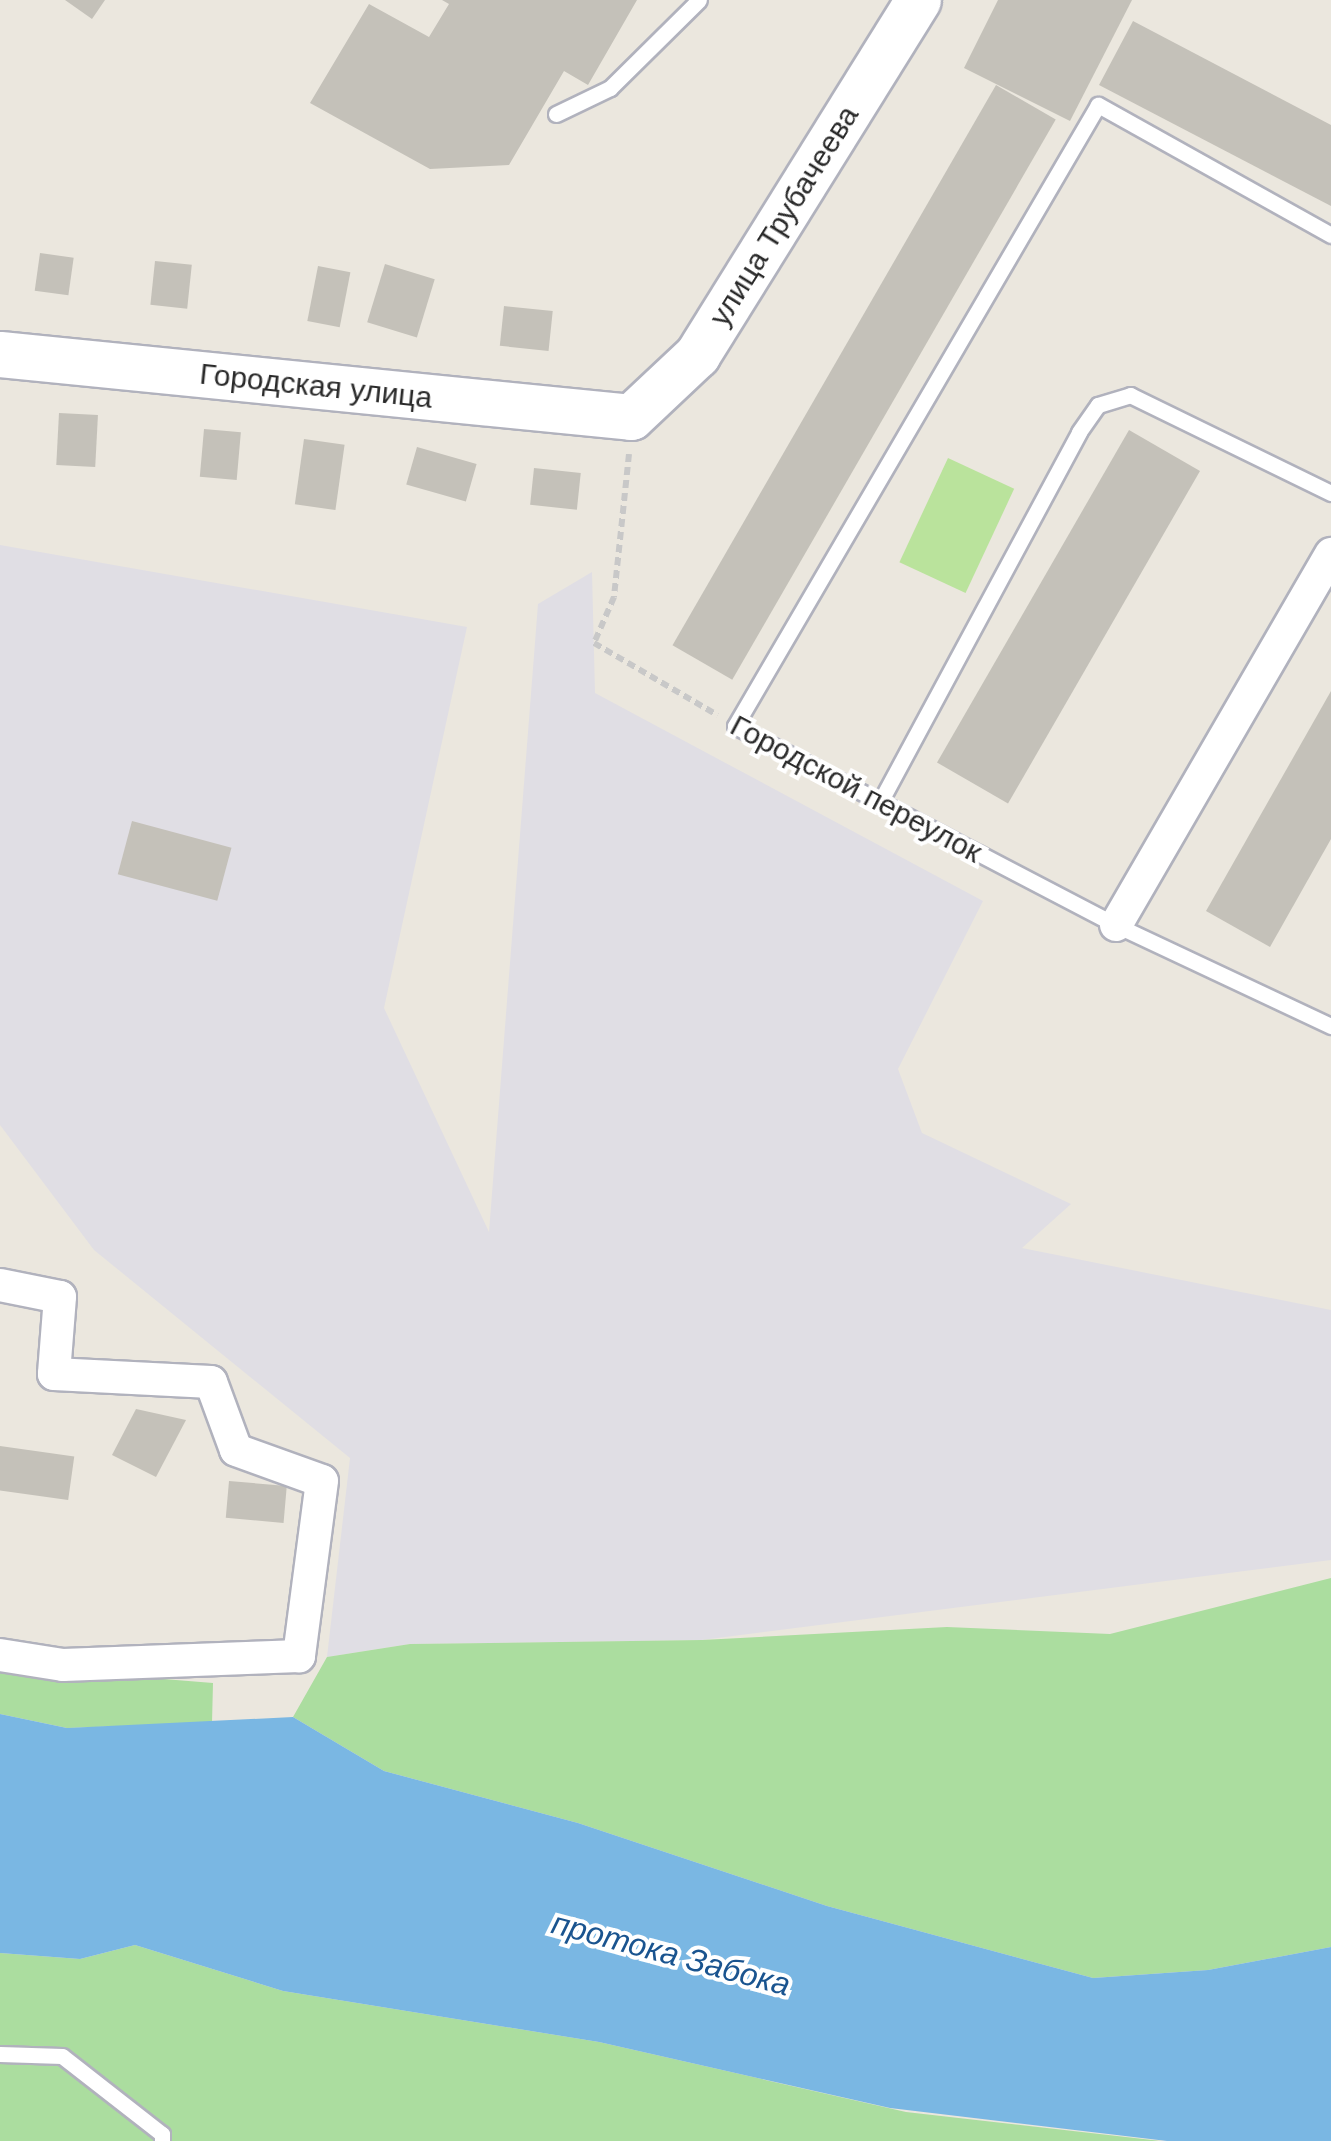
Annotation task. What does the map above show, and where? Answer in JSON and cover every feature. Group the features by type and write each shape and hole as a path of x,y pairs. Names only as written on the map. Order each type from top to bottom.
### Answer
{"main road":[{"name":"улица Трубачеева","path":"632,418 697,354 909,16"},
{"name":"Городская улица","path":"0,354 632,418"}],"street":[{"path":"1116,925 1331,554"},
{"path":"0,1284 60,1297 54,1374 211,1382 236,1450 322,1481 299,1656 63,1665 0,1655"}],"lane":[{"path":"556,114 610,88 699,0"},
{"path":"735,726 1098,104 1331,236"},
{"path":"879,804 1079,432 1098,405 1130,396 1331,493"},
{"name":"Городской переулок","path":"735,726 1116,925 1331,1026"},
{"path":"0,2054 62,2056 162,2134 162,2141"}],"path":[{"name":"Городской переулок","path":"632,418 623,544 614,597 594,644 735,726"}],"shaded area":[{"path":"0,545 467,627 384,1008 489,1232 538,604 592,572 595,693 983,901 898,1069 922,1133 1071,1204 1022,1248 1331,1310 1331,1560 702,1640 410,1644 327,1657 350,1458 94,1250 0,1125"}],"green space":[{"path":"948,458 1014,489 966,593 899,562"},
{"path":"1331,1578 1331,1947 1208,1970 1093,1978 827,1906 578,1823 384,1771 293,1717 327,1657 410,1644 702,1640 947,1627 1110,1634"},
{"path":"0,1643 114,1675 213,1683 212,1723 67,1728 0,1714"},
{"path":"135,1945 283,1991 599,2042 906,2112 1161,2141 0,2141 0,1953 80,1959"}],"water":[{"name":"протока Забока","path":"0,1714 67,1728 293,1717 384,1771 578,1823 827,1906 1093,1978 1208,1970 1331,1947 1331,2141 1167,2141 890,2108 599,2042 283,1991 135,1945 80,1959 0,1953"}],"building":[{"path":"65,0 105,0 92,19"},
{"path":"442,0 637,0 588,85 564,71 509,165 430,169 310,103 369,4 429,37 449,4"},
{"path":"998,0 1132,0 1070,121 964,68"},
{"path":"1133,21 1331,125 1331,206 1099,85"},
{"path":"996,85 1056,119 732,680 672,645"},
{"path":"40,253 74,258 68,295 35,291"},
{"path":"155,261 192,265 187,309 150,305"},
{"path":"385,264 435,279 417,338 367,322"},
{"path":"318,266 350,272 340,327 307,321"},
{"path":"504,306 553,311 549,351 500,346"},
{"path":"59,413 98,415 95,467 56,465"},
{"path":"204,429 241,432 237,480 200,477"},
{"path":"1129,430 1200,471 1008,804 937,763"},
{"path":"304,439 345,445 335,510 295,504"},
{"path":"417,447 477,464 466,502 406,484"},
{"path":"534,468 581,473 577,510 530,505"},
{"path":"1331,691 1331,839 1270,947 1206,911"},
{"path":"132,821 231,848 217,901 118,874"},
{"path":"136,1409 186,1420 156,1477 112,1455"},
{"path":"0,1446 74,1456 68,1500 0,1490"},
{"path":"229,1481 287,1486 284,1523 226,1518"}]}
